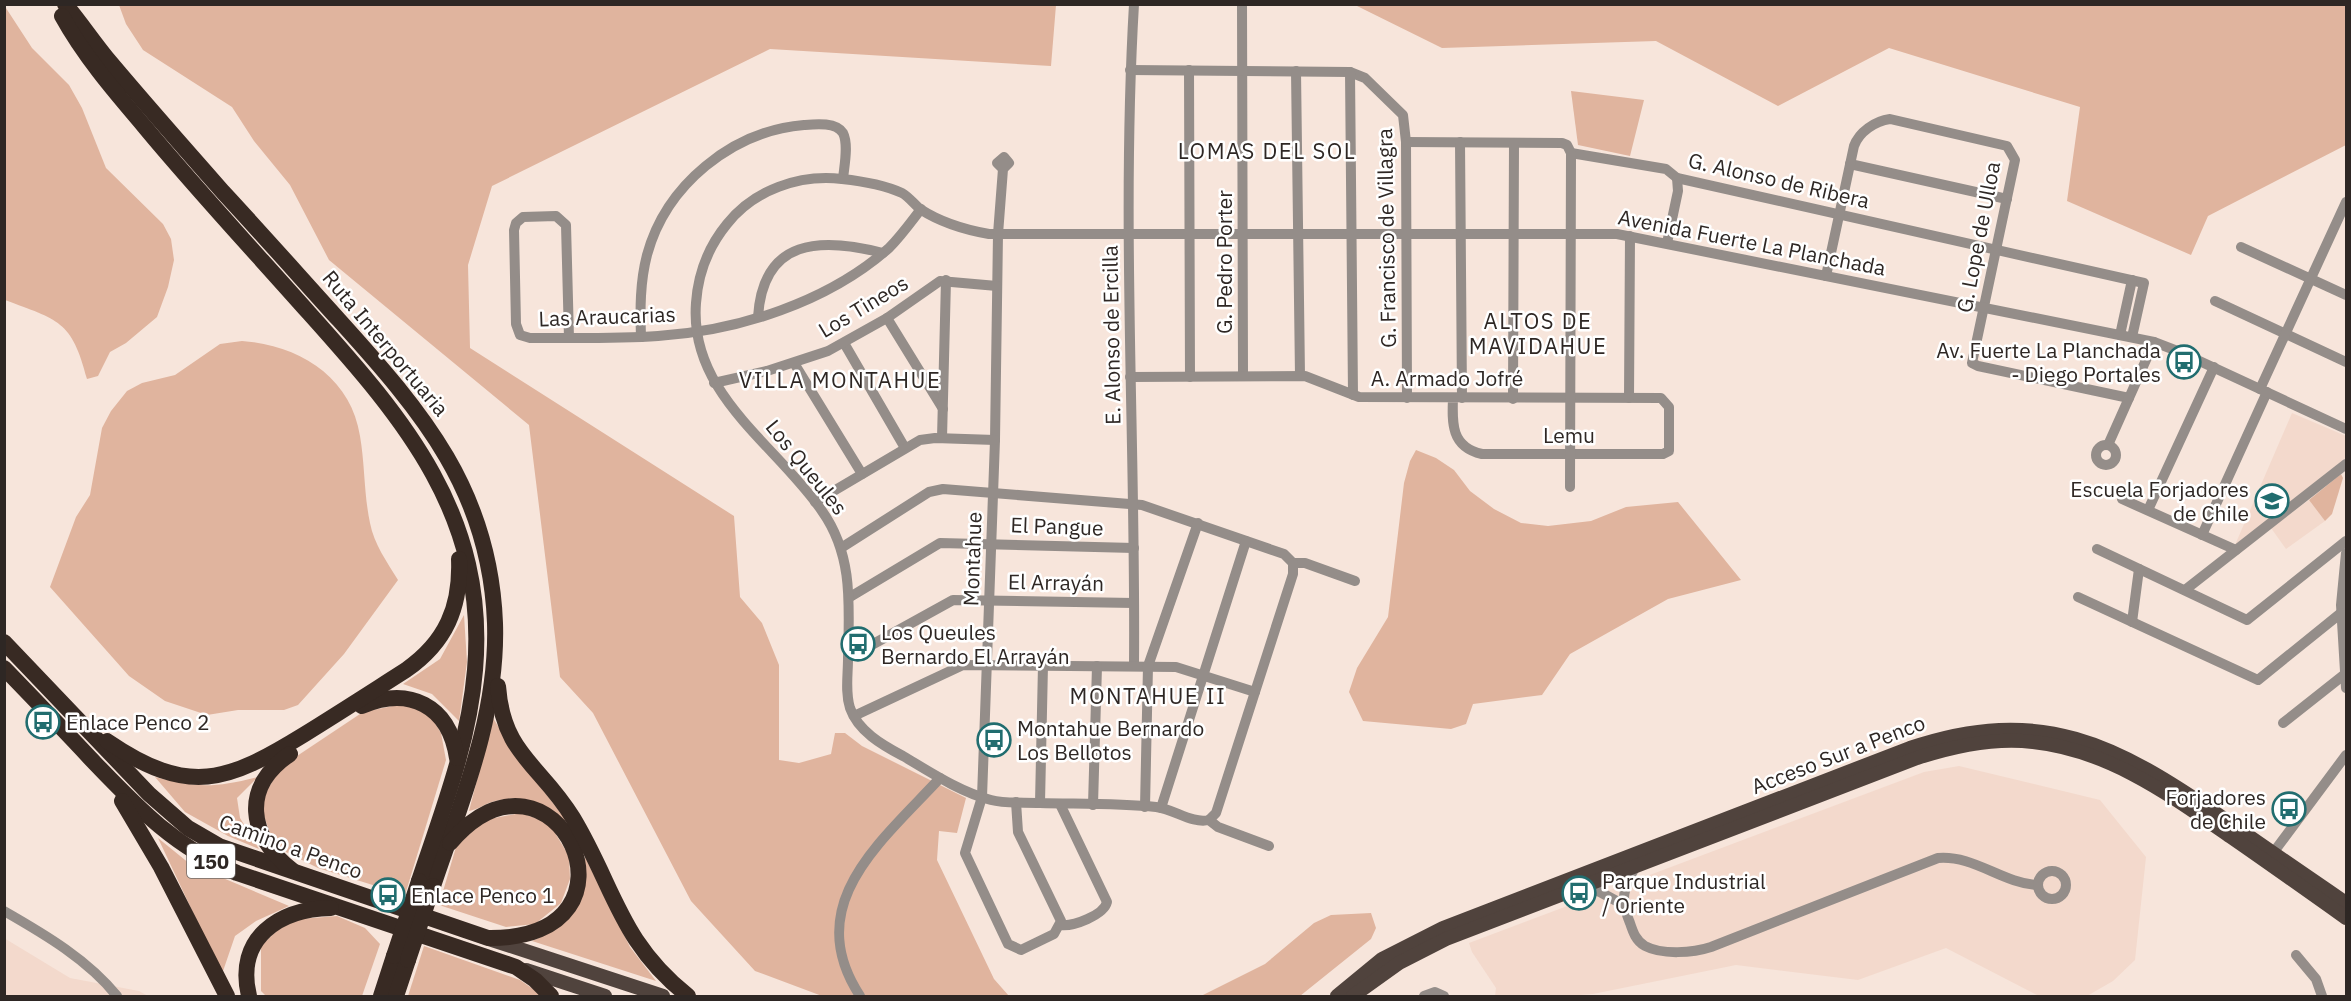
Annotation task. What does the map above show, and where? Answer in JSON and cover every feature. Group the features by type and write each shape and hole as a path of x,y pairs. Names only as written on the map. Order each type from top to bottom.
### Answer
{"highway":[{"name":"Ruta Interportuaria","path":"56,4 92,60 165,152 386,401 422,451 452,511 467,561 476,627 473,689 458,762 426,883"},
{"name":"Ruta Interportuaria","path":"65,4 144,103 395,382 434,434 463,486 481,534 493,598 495,650 490,697 479,749 446,848 426,883"},
{"path":"78,720 129,756 151,767 174,774 198,777 221,775 256,764 406,670 435,646 452,617 458,596 459,555 452,511"},
{"name":"Camino a Penco","path":"4,642 149,794 188,828 236,854 488,938"},
{"path":"495,650 501,711 510,737 572,817 615,907 636,942 656,967 688,996"},
{"name":"Camino a Penco","path":"4,668 153,823 196,854 237,873 516,967"},
{"path":"300,876 282,861 267,843 256,815 261,785 269,772 281,760 362,706 395,698 419,702 439,715 451,735 458,762"},
{"path":"104,772 161,867 227,996"},
{"path":"446,848 464,828 481,816 497,809 516,807 539,811 553,818 565,830 573,844 578,868 577,885 572,901 561,916 546,928 531,934 488,938"},
{"path":"381,996 401,958 426,883"},
{"path":"249,996 246,982 248,962 254,945 270,925 295,912 319,908 343,909"},
{"path":"396,996 401,958"},
{"path":"516,967 551,996"}],"main road":[{"name":"Acceso Sur a Penco","path":"1337,996 1382,959 1443,928 1910,748 1966,732 1994,729 2028,730 2064,735 2106,748 2175,785 2346,903"},
{"name":"Acceso Sur a Penco","path":"1353,996 1383,973 1430,946 1932,753 1990,742 2033,742 2091,754 2134,774 2196,813 2346,918"},
{"name":"Camino a Penco","path":"488,938 663,996"},
{"name":"Camino a Penco","path":"516,967 605,996"}],"street":[{"name":"E. Alonso de Ercilla","path":"1134,4 1130,70 1129,236 1134,666"},
{"name":"G. Pedro Porter","path":"1242,4 1243,376"},
{"path":"1130,70 1350,72 1353,396"},
{"path":"1189,70 1190,377"},
{"path":"1296,71 1300,376"},
{"name":"G. Francisco de Villagra","path":"1350,72 1365,78 1403,115 1406,142 1407,398"},
{"name":"G. Lope de Ulloa","path":"1850,164 1859,136 1877,123 1887,120 2002,144 2013,154 2015,160 1972,363 2128,398"},
{"path":"641,337 642,282 652,241 677,196 712,161 740,144 771,131 794,126 829,125 840,130 844,137 843,179"},
{"name":"G. Alonso de Ribera","path":"1406,142 1562,143 1567,145 1571,153 1666,169 1677,178 2144,283 2132,337"},
{"name":"Lemu","path":"1460,142 1457,398 1453,430 1466,447 1476,453 1666,454 1669,451 1669,407 1661,398"},
{"path":"1513,399 1514,142"},
{"path":"1570,487 1571,153"},
{"path":"1826,276 1850,164 2007,199"},
{"name":"Montahue","path":"1003,169 998,234 995,440 982,797 965,852 1008,944 1017,950 1026,949 1054,934 1060,925"},
{"path":"1666,243 1678,191 1677,178"},
{"name":"Los Queules","path":"854,716 848,695 850,597 841,548 830,524 815,502 726,401 702,358 696,331 696,297 702,271 716,239 736,214 762,194 784,185 811,179 843,179 904,194 921,209 966,230 998,234 1129,236"},
{"path":"2202,535 2286,334 2346,202"},
{"name":"Las Araucarias","path":"568,338 567,229 563,220 553,216 523,216 514,226 516,324 520,334 530,338 568,338 641,337 696,331 758,317 829,287 883,253 921,209"},
{"name":"Avenida Fuerte La Planchada","path":"1129,236 1351,234 1630,236 2154,342 2181,352 2346,429"},
{"path":"1629,398 1630,236"},
{"path":"758,317 760,297 767,278 793,252 807,246 830,243 883,253"},
{"path":"2241,247 2346,295"},
{"path":"942,438 946,280 997,286"},
{"name":"Los Tineos","path":"714,383 794,363 844,343 887,318 937,283 946,280"},
{"path":"2120,334 2132,280"},
{"path":"2215,301 2346,362"},
{"path":"887,318 943,410"},
{"path":"2108,445 2154,342"},
{"path":"844,343 905,448"},
{"path":"794,363 862,474"},
{"path":"2148,510 2214,368"},
{"name":"A. Armado Jofré","path":"1130,377 1300,376 1317,379 1353,396 1513,399 1661,398"},
{"path":"815,502 920,440 942,438 995,440"},
{"path":"2185,590 2346,464"},
{"path":"841,548 936,489 1151,507 1284,554 1293,563 1305,563 1355,581"},
{"path":"2122,499 2236,550"},
{"path":"1145,807 1148,666 1198,523"},
{"path":"1161,808 1246,541"},
{"path":"2097,549 2247,620 2346,542"},
{"name":"El Pangue","path":"850,597 934,545 992,544 1134,548"},
{"path":"2346,559 2343,608 2346,688"},
{"path":"1255,693 1176,667 987,664 957,666 854,716 880,744 940,778 982,797 1016,802 1161,808 1202,821 1209,820 1216,813 1255,693 1293,574 1293,563"},
{"path":"2132,622 2139,569"},
{"path":"2078,597 2258,680 2343,608"},
{"name":"El Arrayán","path":"848,658 948,601 1134,603"},
{"path":"1040,803 1043,665"},
{"path":"1093,805 1097,666"},
{"path":"2283,723 2345,674"},
{"path":"2273,853 2346,755"},
{"path":"860,996 848,974 840,950 838,928 843,900 864,863 940,778"},
{"path":"1016,802 1018,832 1058,913 1060,925 1069,926 1102,911 1107,902 1060,804"},
{"path":"1209,820 1218,827 1269,846"},
{"path":"1636,866 1627,884 1622,904 1633,932 1643,945 1653,949 1693,951 1711,947 1938,858 1959,858 2016,881 2037,885"},
{"path":"1582,886 1600,892 1622,904"},
{"path":"4,911 80,959 102,978 117,996"},
{"path":"2296,955 2316,979 2322,996"},
{"path":"1424,996 1435,992 1444,996"}],"shaded area":[{"path":"4,5 32,48 69,85 82,108 106,168 163,224 171,239 174,260 168,287 157,317 126,343 110,352 98,376 87,379 75,345 60,325 38,312 5,300"},
{"path":"119,5 1056,5 1051,66 770,49 492,186 468,265 470,348 734,516 740,597 762,623 779,665 779,760 799,763 831,754 835,733 845,733 862,746 966,798 957,833 939,831 937,860 994,979 1009,996 822,996 755,971 691,901 593,713 560,677 529,425 329,260 290,185 254,141 232,107 143,50 126,24"},
{"path":"1355,5 2346,5 2346,145 2208,216 2191,255 2067,201 2080,107 1889,48 1778,106 1656,41 1442,48"},
{"path":"1571,91 1644,100 1630,156 1578,145"},
{"path":"242,341 283,349 302,357 334,381 346,397 355,415 360,436 372,531 381,553 398,580 344,654 298,705 284,710 238,710 207,715 165,701 129,676 50,587 76,517 90,495 102,428 111,411 127,391 142,383 175,375 220,344"},
{"name":"Escuela Forjadores de Chile","path":"2292,413 2346,436 2346,458 2235,545"},
{"path":"1416,450 1436,458 1454,470 1470,491 1494,509 1521,523 1548,526 1591,521 1626,507 1678,502 1741,580 1668,599 1570,654 1542,695 1473,704 1466,724 1451,729 1363,721 1349,692 1357,668 1388,617 1404,483 1410,461"},
{"path":"2341,474 2343,478 2332,514 2325,521 2309,500"},
{"path":"2309,500 2325,521 2286,549 2271,528"},
{"path":"464,615 467,662 459,721 432,694 403,684 440,659"},
{"path":"403,704 430,715 441,733 446,760 405,895 318,868 286,852 272,839 264,816 264,795 282,766 363,712"},
{"path":"493,718 516,755 569,824 553,812 526,800 495,801 469,811"},
{"path":"1959,766 2100,800 2146,857 2135,960 2113,981 2087,996 2039,996 1946,948 1858,980 1736,965 1593,994 1495,996 1496,988 1472,952 1469,943 1924,772"},
{"path":"155,777 195,785 217,785 258,777 237,798 240,818 259,849 228,836 185,812"},
{"path":"521,813 549,823 569,856 570,879 561,903 535,924 506,927 439,905 456,847 484,820"},
{"path":"158,838 190,864 289,906 256,921 235,936 222,974"},
{"path":"585,857 630,947 656,981 532,941 555,927 572,908 582,884"},
{"path":"1371,913 1376,928 1371,939 1300,996 1184,996 1203,995 1265,964 1314,923 1331,915"},
{"path":"337,916 365,928 380,944 362,996 266,996 261,991 261,946 288,920"},
{"path":"4,938 70,978 139,991 148,996 5,996"},
{"path":"424,946 520,980 543,996 408,996"}],"place":[{"name":"Av. Fuerte La Planchada - Diego Portales","path":"2184,362"},
{"name":"Escuela Forjadores de Chile","path":"2272,501"},
{"name":"Los Queules Bernardo El Arrayán","path":"858,644"},
{"name":"Enlace Penco 2","path":"43,722"},
{"name":"Montahue Bernardo Los Bellotos","path":"994,740"},
{"name":"Forjadores de Chile","path":"2289,809"},
{"name":"Parque Industrial / Oriente","path":"1579,893"},
{"name":"Enlace Penco 1","path":"388,895"}],"district":[{"name":"LOMAS DEL SOL","path":"1267,150"},
{"name":"ALTOS DE MAVIDAHUE","path":"1538,332"},
{"name":"VILLA MONTAHUE","path":"840,379"},
{"name":"MONTAHUE II","path":"1148,695"}]}
